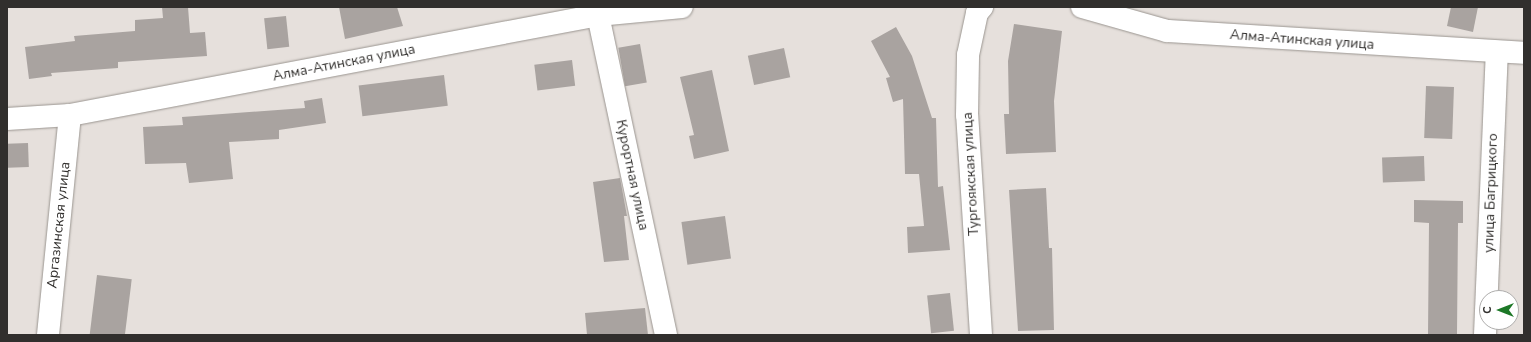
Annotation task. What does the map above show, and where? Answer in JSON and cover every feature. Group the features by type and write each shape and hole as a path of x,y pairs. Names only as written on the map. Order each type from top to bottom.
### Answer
{"street":[{"name":"Алма-Атинская улица","path":"7,120 70,115 598,14 682,7"},
{"name":"Алма-Атинская улица","path":"1082,7 1167,31 1524,53"},
{"name":"Тургоякская улица","path":"974,9 968,54 966,116 981,335"},
{"name":"Курортная улица","path":"598,14 666,335"},
{"name":"улица Багрицкого","path":"1485,335 1497,52"},
{"name":"Аргазинская улица","path":"48,335 70,115"}],"building":[{"path":"162,7 188,7 190,33 205,32 207,56 118,62 118,68 51,73 52,76 29,79 25,47 75,41 74,36 135,31 135,20 163,18"},
{"path":"339,7 397,7 403,26 345,39"},
{"path":"1451,7 1478,7 1473,32 1447,26"},
{"path":"286,16 289,47 267,49 264,18"},
{"path":"1014,24 1062,31 1054,101 1056,152 1006,154 1004,114 1009,114 1008,61"},
{"path":"896,27 912,56 932,118 936,118 938,187 943,186 950,250 908,253 907,227 924,226 919,174 905,174 903,99 893,102 886,78 890,77 871,41"},
{"path":"640,44 647,82 625,86 618,48"},
{"path":"784,48 790,77 754,85 748,56"},
{"path":"572,60 575,86 537,90 534,65"},
{"path":"712,70 729,151 694,159 689,136 694,135 680,77"},
{"path":"444,75 448,106 362,116 359,85"},
{"path":"1426,86 1454,87 1452,139 1424,138"},
{"path":"322,98 326,123 279,130 279,139 229,142 233,179 189,183 186,163 145,164 143,127 183,125 182,117 305,108 304,101"},
{"path":"28,143 29,167 8,168 7,144"},
{"path":"1424,156 1425,181 1383,182 1382,157"},
{"path":"620,178 627,216 624,216 629,260 604,262 593,182"},
{"path":"1046,188 1049,248 1052,248 1054,330 1018,331 1009,190"},
{"path":"1414,200 1463,201 1463,223 1458,223 1457,335 1428,335 1429,223 1414,222"},
{"path":"725,216 731,259 687,265 681,222"},
{"path":"97,275 132,279 125,335 90,335"},
{"path":"950,293 954,331 931,333 927,295"},
{"path":"645,308 648,335 587,335 585,313"}]}
